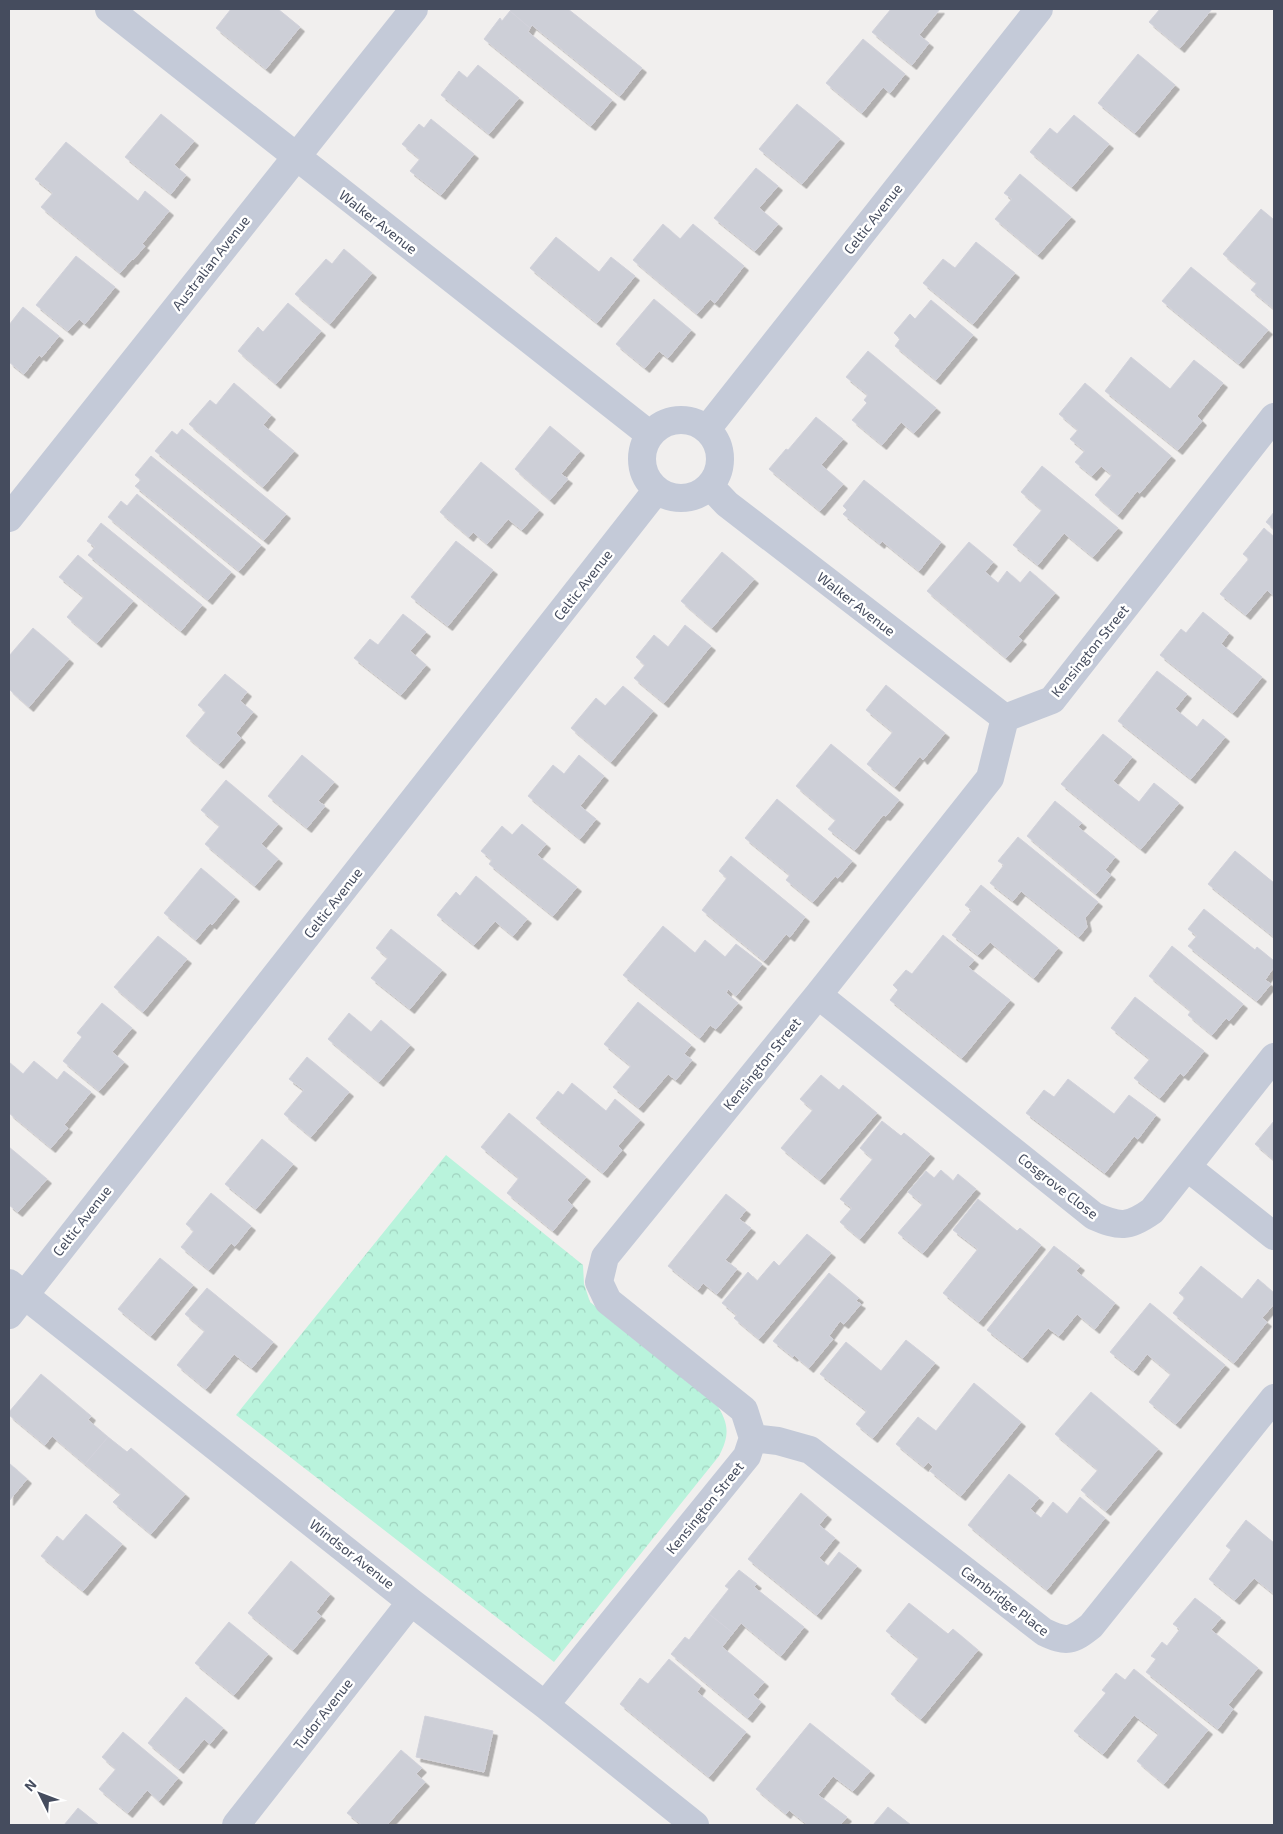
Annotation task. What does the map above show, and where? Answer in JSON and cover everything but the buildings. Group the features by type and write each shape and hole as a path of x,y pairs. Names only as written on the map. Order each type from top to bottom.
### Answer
{"street":[{"name":"Walker Avenue","path":"108,9 649,434"},
{"name":"Australian Avenue","path":"9,518 414,9"},
{"name":"Celtic Avenue","path":"706,429 1039,9"},
{"name":"Kensington Street","path":"545,1705 747,1456 752,1438 744,1410 608,1302 599,1282 605,1257 818,995 990,778 1005,718 1052,700 1274,417"},
{"path":"683,419 697,423 706,429 716,440 720,456 718,472 710,486 700,494 688,498 674,498 656,491 646,478 641,460 643,446 649,434 662,424 683,419"},
{"name":"Walker Avenue","path":"710,486 727,504 1005,718"},
{"name":"Celtic Avenue","path":"14,1298 656,491"},
{"name":"Cosgrove Close","path":"818,995 1094,1216 1113,1224 1135,1223 1152,1211 1274,1057"},
{"path":"1187,1167 1274,1236"},
{"name":"Windsor Avenue","path":"14,1298 545,1705 695,1825"},
{"name":"Cambridge Place","path":"752,1438 778,1441 810,1450 1044,1632 1059,1640 1076,1638 1091,1626 1274,1398"},
{"name":"Tudor Avenue","path":"236,1825 411,1602"}],"green space":[{"path":"446,1155 583,1265 584,1284 590,1302 716,1404 726,1423 725,1442 719,1456 554,1662 236,1415"}]}
